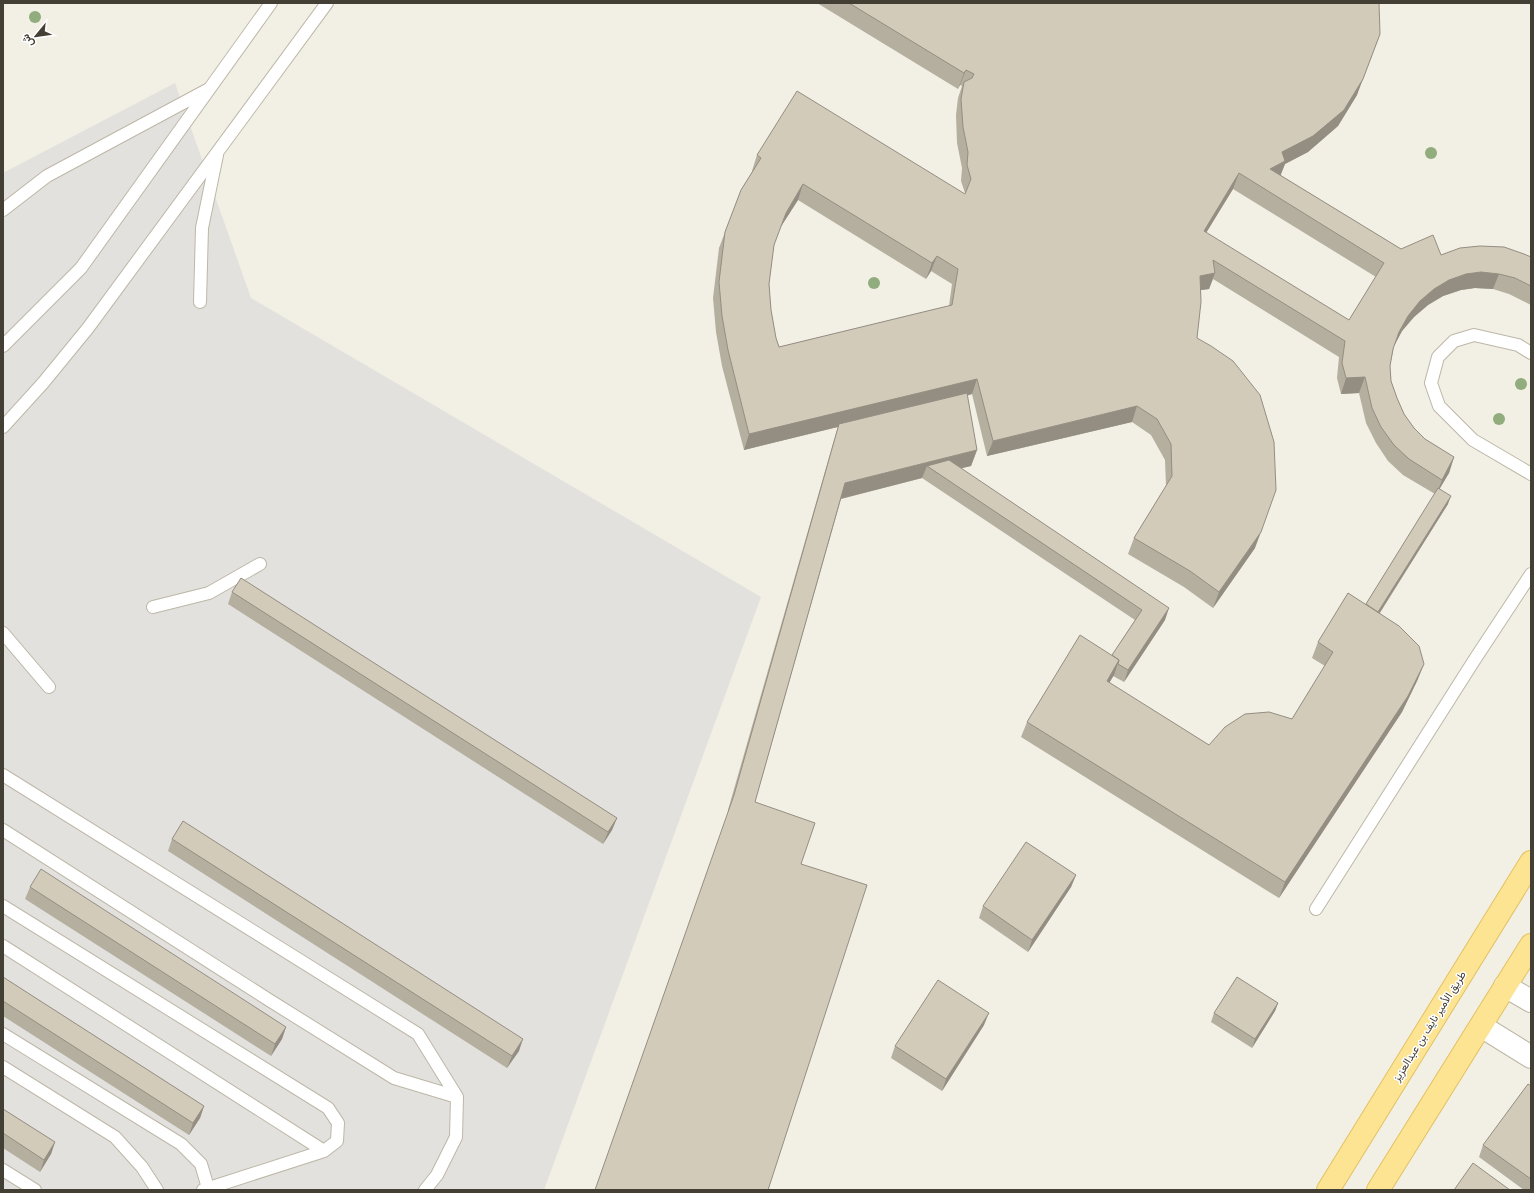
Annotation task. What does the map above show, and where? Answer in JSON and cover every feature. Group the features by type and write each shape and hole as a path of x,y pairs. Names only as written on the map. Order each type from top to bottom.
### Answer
{"main road":[{"name":"طريق الأمير نايف بن عبدالعزيز","path":"1328,1190 1531,862"},
{"path":"1378,1190 1531,945"}],"street":[{"path":"1505,986 1531,1001"},
{"path":"1481,1026 1531,1057"}],"lane":[{"path":"3,346 81,268 272,3"},
{"path":"3,427 44,383 88,328 327,3"},
{"path":"3,210 47,176 211,87"},
{"path":"200,302 202,228 218,150"},
{"path":"1531,353 1518,345 1474,336 1454,341 1438,357 1431,383 1439,406 1472,440 1531,474"},
{"path":"153,608 209,593 260,564"},
{"path":"1316,909 1475,659 1531,574"},
{"path":"3,633 49,687"},
{"path":"3,775 418,1034 457,1097 456,1137 437,1175 425,1190"},
{"path":"3,830 394,1078 457,1097"},
{"path":"3,906 328,1108 338,1122 337,1141 324,1151 205,1189 201,1164 181,1144 3,1034"},
{"path":"3,946 324,1151"},
{"path":"3,1067 115,1137 142,1167 157,1190"},
{"path":"3,1170 35,1190"}],"shaded area":[{"path":"175,83 251,298 761,597 544,1190 3,1190 3,173"}],"building":[{"path":"849,3 1379,3 1380,34 1363,79 1344,110 1313,136 1282,152 1285,161 1270,169 1401,249 1433,235 1441,255 1460,248 1480,246 1504,247 1531,257 1531,286 1515,278 1499,274 1481,272 1466,274 1449,280 1434,289 1420,301 1408,316 1399,332 1393,349 1390,366 1391,381 1404,414 1414,428 1425,439 1454,457 1442,480 1409,459 1394,445 1381,427 1372,408 1365,377 1346,378 1342,363 1345,341 1213,260 1215,273 1200,276 1201,302 1197,338 1233,361 1260,395 1274,442 1276,490 1261,532 1219,592 1190,571 1134,538 1172,476 1171,444 1157,419 1137,406 993,441 977,379 749,434 728,350 722,316 719,282 725,232 741,190 761,158 757,155 797,91 965,194 971,179 967,165 968,152 963,127 961,99 964,82 972,78 974,74 966,70 964,73","holes":["1239,173 1384,263 1349,320 1204,231","803,184 932,263 937,256 958,269 952,305 779,347 771,310 769,284 774,245 786,213"]},
{"path":"967,393 977,450 845,483 755,802 815,823 801,864 867,885 768,1190 595,1190 734,795 839,424"},
{"path":"949,460 1169,608 1128,670 1118,664 1119,660 1112,655 1142,610 927,466"},
{"path":"1438,488 1451,496 1378,612 1366,604"},
{"path":"241,578 617,818 608,832 232,592"},
{"path":"1348,593 1399,626 1419,646 1424,664 1408,696 1285,882 1027,722 1080,635 1119,660 1107,681 1209,745 1225,727 1245,714 1269,712 1292,719 1333,652 1318,642"},
{"path":"183,821 523,1039 512,1056 172,839"},
{"path":"1026,842 1076,875 1032,940 983,906"},
{"path":"41,869 286,1027 275,1044 30,887"},
{"path":"3,977 204,1106 193,1123 3,1001"},
{"path":"1237,977 1278,1003 1255,1039 1214,1013"},
{"path":"938,980 989,1013 946,1079 895,1046"},
{"path":"1528,1084 1531,1086 1531,1179 1483,1145"},
{"path":"3,1109 55,1142 44,1160 3,1133"},
{"path":"1473,1163 1510,1190 1454,1190"}]}
